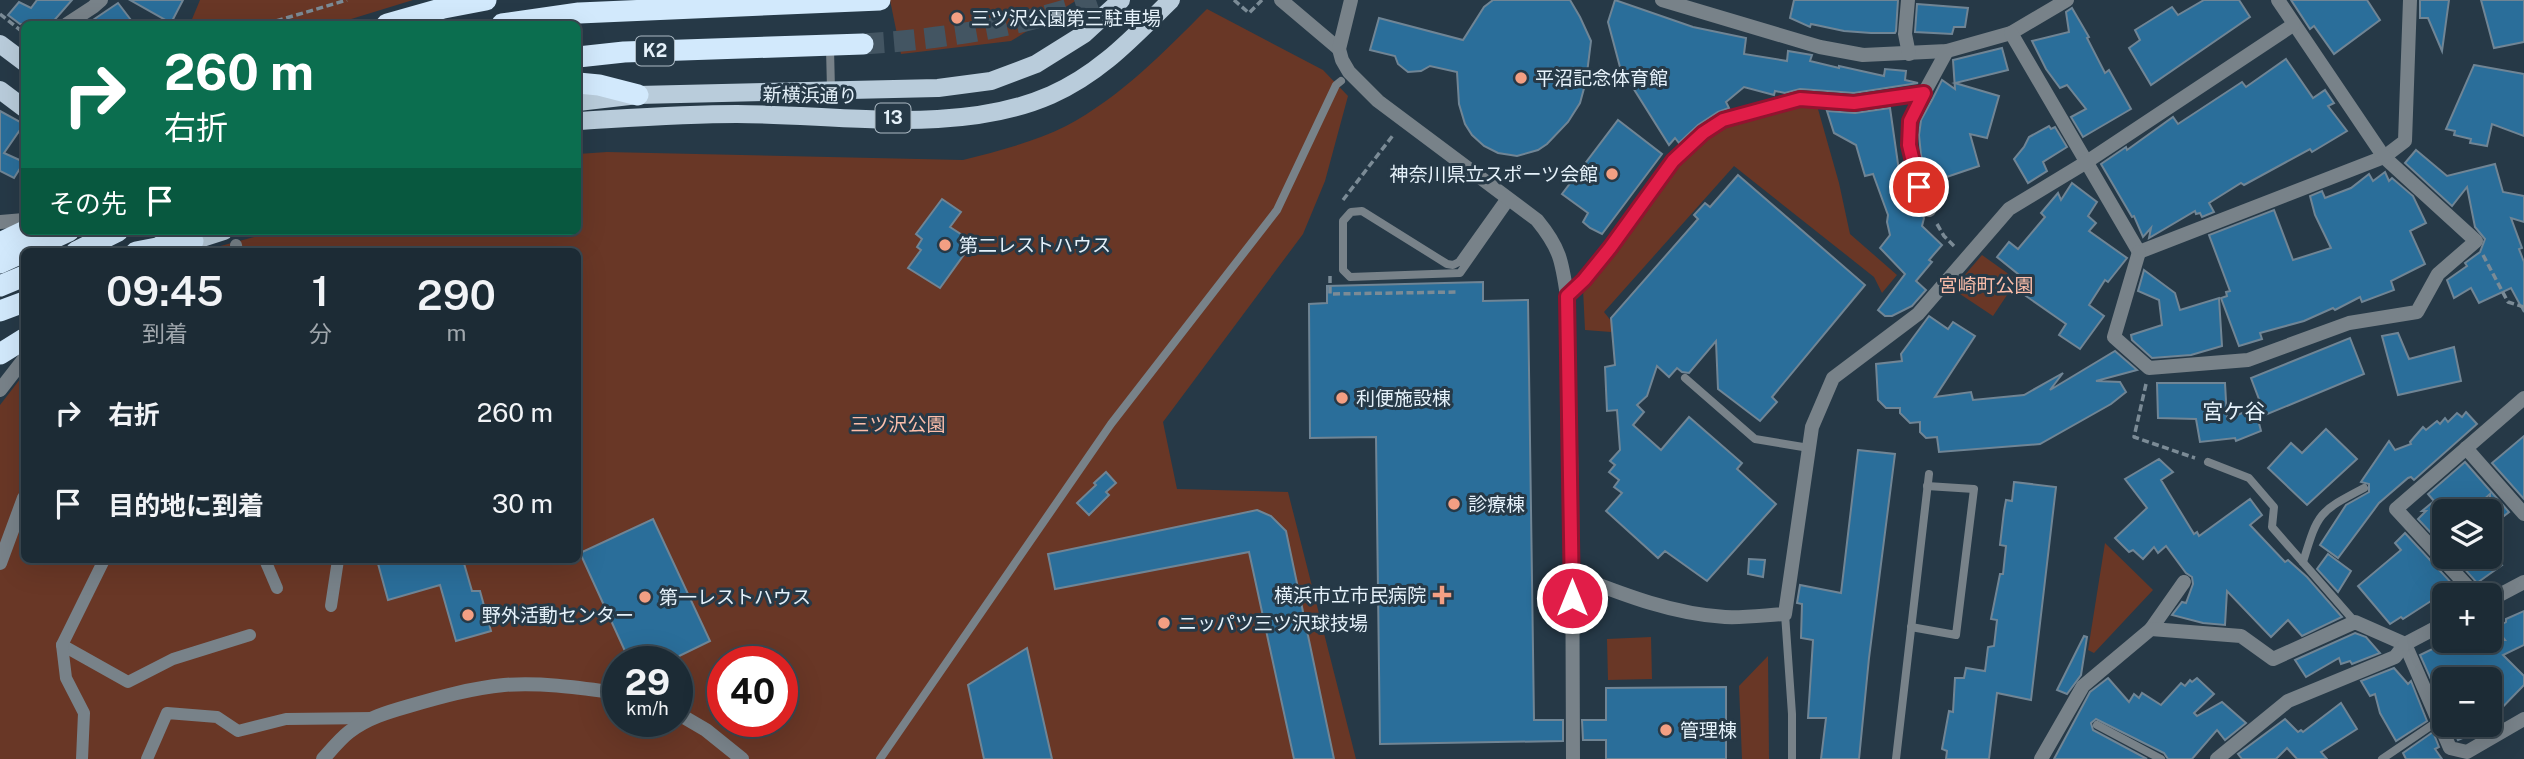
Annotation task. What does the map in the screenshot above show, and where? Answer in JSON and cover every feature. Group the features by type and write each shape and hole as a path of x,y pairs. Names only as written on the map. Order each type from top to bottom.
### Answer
{"highway":[{"path":"398,21 486,0"},
{"path":"523,21 579,13 880,0"},
{"name":"K2","path":"581,59 624,52 863,44"},
{"path":"581,83 638,95"},
{"path":"0,234 21,230"},
{"path":"0,243 21,231"},
{"path":"32,248 60,235"},
{"path":"84,248 110,235"},
{"path":"152,248 189,239"},
{"path":"164,248 189,239"},
{"path":"0,263 21,253"},
{"path":"0,286 21,277"},
{"path":"0,354 21,341"}],"main road":[{"name":"新横浜通り","path":"581,102 638,95 938,88 991,81 1036,64 1084,34 1121,0"},
{"name":"新横浜通り","path":"581,121 736,114 950,119 1004,111 1053,94 1112,59 1171,0"},
{"path":"0,44 21,57"},
{"path":"0,90 21,106"},
{"path":"189,239 207,235"}],"street":[{"path":"72,21 101,0"},
{"path":"1281,0 1339,50"},
{"path":"1351,0 1339,50 1349,72 1378,101 1537,220 1554,241 1562,264 1567,296 1573,575 1573,759"},
{"path":"1662,0 1820,47 1863,55 1947,51 2011,33 2067,0"},
{"path":"1908,0 1905,34 1909,54"},
{"path":"2011,33 2139,252 2114,337 2149,368 2248,360 2349,323 2417,312 2438,274 2476,241 2384,157 2278,0"},
{"path":"2139,252 2384,157 2405,141 2410,0"},
{"path":"1573,575 1630,597 1672,609 1726,617 1785,614 1812,427 1833,378 1918,314 1963,255 2009,209 2085,163 2293,25"},
{"path":"1930,210 1919,187 1909,145 1910,121 1947,51"},
{"path":"1567,296 1610,248 1673,161 1703,133 1723,120 1800,99 1854,103 1924,93"},
{"path":"0,222 21,220"},
{"path":"172,248 189,239"},
{"path":"0,390 21,363"},
{"path":"2464,583 2396,509 2524,398"},
{"path":"2466,448 2524,514"},
{"path":"0,563 21,506"},
{"path":"82,759 84,713 66,678 62,645 103,563"},
{"path":"266,563 277,588"},
{"path":"331,606 338,563"},
{"path":"2041,759 2083,687 2151,629 2184,582"},
{"path":"2502,594 2524,582"},
{"path":"2151,629 2241,636 2273,659 2355,622 2405,644 2432,707"},
{"path":"2217,759 2288,701 2395,657 2405,644 2432,630"},
{"path":"62,645 128,682 173,659 250,635"},
{"path":"323,759 349,732 374,718 466,691 505,685 577,687 602,691"},
{"path":"147,759 167,713 217,717 238,730 286,719 374,718"},
{"path":"2502,732 2524,719"},
{"path":"693,722 742,759"},
{"path":"2445,737 2450,748 2467,752 2493,737"}],"lane":[{"path":"830,45 831,90"},
{"path":"880,759 1111,424 1276,210 1336,85 1341,81"},
{"path":"1508,198 1460,273 1350,277 1343,270 1343,221 1351,212 1362,211 1447,264 1453,265 1508,198"},
{"path":"1685,378 1755,439 1809,448"},
{"path":"2208,462 2249,478 2274,507 2272,527 2355,622"},
{"path":"1896,759 1928,474"},
{"path":"1912,626 1956,635 1974,489 1927,486"},
{"path":"2303,562 2315,523 2330,506 2364,488"},
{"path":"1785,614 1792,714 1792,759"},
{"path":"2096,725 2161,759"},
{"path":"2382,759 2432,725"}],"path":[{"path":"275,21 347,0"},
{"path":"1234,0 1249,13 1262,0"},
{"path":"0,14 21,31"},
{"path":"1338,206 1397,129"},
{"path":"1930,210 1944,236 1963,255"},
{"path":"2476,241 2508,302 2524,307"},
{"path":"1330,269 1330,294 1458,292"},
{"path":"2149,368 2134,437 2208,462"}],"green space":[{"path":"200,0 413,0 345,21 191,21"},
{"path":"890,0 1077,0 1011,41 901,54"},
{"name":"三ツ沢公園","path":"1207,9 1323,70 1348,96 1325,181 1303,234 1163,422 1177,489 1288,492 1356,759 0,759 0,405 21,378 21,563 581,563 581,248 213,248 262,235 581,235 581,154 607,152 963,160 1003,150 1066,126 1105,102 1141,73"},
{"path":"1800,103 1818,109 1850,234 1897,275 1882,293 1874,277 1734,166 1604,312 1616,327 1611,332 1585,330 1583,289 1690,148 1726,124"},
{"name":"宮崎町公園","path":"1982,255 2017,280 1993,316 1957,292 1957,284"},
{"path":"2105,543 2153,590 2094,653 2088,650"},
{"path":"1651,637 1652,679 1608,680 1607,639"},
{"path":"1768,656 1769,759 1742,759 1739,686"}],"building":[{"path":"37,0 72,0 54,21 21,21 20,24 8,15 19,2 31,8"},
{"path":"130,0 183,0 172,21"},
{"name":"平沼記念体育館","path":"1493,0 1570,0 1591,41 1580,103 1568,122 1538,150 1517,156 1498,153 1484,146 1472,135 1465,124 1459,104 1457,72 1430,66 1421,71 1408,72 1398,64 1395,56 1370,50 1379,18 1463,40 1484,7"},
{"path":"1615,0 1693,27 1746,38 1744,54 1787,61 1788,51 1812,55 1810,61 1884,76 1885,69 1906,71 1905,80 1918,83 1854,93 1800,89 1785,93 1775,91 1774,95 1744,87 1726,102 1729,108 1698,125 1679,143 1675,138 1669,145 1620,67 1608,22"},
{"path":"1794,0 1898,0 1896,31 1871,33 1811,24 1810,27 1790,18"},
{"path":"2204,0 2239,0 2250,17 2151,85 2129,48 2140,40 2135,30 2172,7 2178,15"},
{"path":"2291,0 2367,0 2380,20 2334,54 2314,26 2310,29"},
{"path":"2420,0 2449,0 2442,51 2428,18 2420,18"},
{"path":"2481,0 2524,0 2524,42 2494,48"},
{"path":"118,3 132,21 91,21"},
{"path":"1917,4 1968,8 1965,27 1954,27 1952,34 1915,32"},
{"path":"2072,8 2105,73 2109,70 2131,109 2083,137 2071,117 2086,109 2067,85 2060,88 2046,69 2032,41 2069,32 2066,12"},
{"path":"2002,48 2008,70 1955,83 1999,96 1987,138 1970,134 1979,166 1929,183 1921,155 1919,135 1921,120 1942,80 1955,89 1953,60"},
{"path":"2286,59 2313,98 2325,90 2334,103 2328,106 2347,131 2312,152 2310,149 2244,185 2241,183 2209,203 2214,212 2202,217 2195,211 2149,238 2151,228 2143,237 2134,216 2132,217 2101,164 2126,147 2127,150 2173,117 2178,124 2242,82 2246,87"},
{"path":"2474,65 2524,74 2524,136 2492,124 2487,146 2470,143 2471,139 2454,135 2455,131 2446,129"},
{"path":"1890,108 1899,171 1903,163 1912,193 1924,218 1922,226 1942,245 1916,281 1926,290 1912,306 1892,316 1885,316 1878,310 1905,274 1880,248 1890,235 1888,215 1873,174 1865,176 1856,145 1834,133 1827,111 1855,113"},
{"path":"0,111 21,122 21,128 4,153 21,161 21,167 14,178 0,171"},
{"name":"神奈川県立スポーツ会館","path":"1618,120 1662,154 1602,234 1583,222 1588,213 1562,194"},
{"path":"2049,126 2051,129 2055,127 2067,147 2043,162 2047,171 2028,183 2014,159 2029,137"},
{"path":"2416,150 2447,176 2495,164 2503,192 2524,196 2524,222 2511,218 2524,262 2524,312 2511,288 2479,303 2471,288 2454,298 2447,280 2467,266 2465,263 2480,252 2485,239 2475,227 2467,187 2452,206 2405,163"},
{"path":"2385,172 2389,181 2392,178 2413,196 2426,223 2410,231 2425,264 2391,281 2394,290 2362,302 2360,297 2335,310 2333,308 2304,321 2260,333 2262,339 2239,346 2221,298 2227,296 2226,292 2230,291 2209,235 2274,210 2293,260 2331,248 2315,215 2310,196 2322,191 2325,198 2351,188 2369,174 2373,181"},
{"path":"1738,175 1865,285 1772,397 1777,402 1760,421 1718,389 1716,341 1689,373 1677,368 1669,377 1657,366 1647,396 1637,405 1644,412 1633,425 1661,450 1689,417 1742,463 1737,469 1776,504 1707,581 1665,551 1658,558 1606,511 1622,493 1614,487 1619,480 1609,472 1615,465 1610,461 1620,450 1617,410 1607,411 1605,367 1615,365 1611,318 1698,219 1694,215 1705,203 1710,207"},
{"path":"2072,183 2097,202 2088,216 2096,223 2089,231 2127,258 2108,282 2105,280 2089,305 2104,316 2080,349 2059,335 2066,324 2016,289 2023,278 1997,257 2009,242 2018,249 2045,217 2041,213 2058,193 2061,200"},
{"name":"第二レストハウス","path":"942,199 961,212 950,227 973,242 940,288 908,268 921,250 917,247 922,239 916,234"},
{"path":"2144,270 2175,293 2180,310 2219,298 2222,346 2191,355 2152,358 2132,340 2131,335 2162,325 2159,300 2138,291"},
{"name":"診療棟","path":"1483,282 1483,301 1528,300 1534,720 1563,720 1563,741 1380,744 1376,437 1310,438 1309,304 1327,303 1327,286"},
{"path":"1929,316 1948,329 1953,322 1975,336 1935,397 1971,392 1973,400 2024,395 2063,373 2050,390 2115,351 2137,370 2096,381 2120,382 2126,392 2111,404 2040,444 1939,452 1937,437 1926,438 1920,432 1920,422 1910,423 1900,413 1900,408 1886,408 1878,400 1876,364 1902,361 1901,354"},
{"path":"2398,333 2409,359 2454,347 2461,381 2398,395 2382,336"},
{"path":"2350,338 2364,374 2265,415 2251,378"},
{"path":"2157,383 2225,383 2227,419 2255,408 2261,431 2236,441 2235,438 2200,442 2196,419 2158,418"},
{"path":"2466,412 2477,424 2414,480 2408,478 2379,503 2338,558 2320,545 2346,505 2369,492 2369,484 2361,482 2389,441 2395,450 2411,444 2423,427 2426,430 2437,421 2440,424 2445,418 2448,422 2457,413 2462,417"},
{"path":"2326,429 2357,459 2307,505 2268,468 2291,443 2302,453"},
{"path":"2524,436 2524,499 2492,463"},
{"path":"1858,450 1895,454 1859,759 1821,759 1826,718 1808,718 1813,640 1801,638 1802,604 1797,603 1800,585 1841,593"},
{"path":"2159,459 2173,472 2161,480 2194,534 2197,532 2199,536 2250,499 2262,515 2250,525 2285,562 2288,560 2307,577 2342,617 2302,636 2288,620 2271,637 2227,591 2225,625 2203,623 2172,615 2182,602 2186,603 2193,584 2192,577 2166,546 2158,553 2154,547 2143,559 2133,550 2129,552 2115,538 2147,508 2125,479"},
{"path":"2465,462 2498,499 2490,499 2490,494 2484,499 2432,499 2428,494"},
{"path":"1106,472 1116,483 1106,492 1109,495 1089,515 1077,503"},
{"path":"2014,482 2056,487 2031,700 1997,693 1989,759 1946,759 1947,751 1942,749 1949,711 1953,712 1955,678 1964,678 1966,668 1985,671 1988,647 1994,646 1997,620 1991,619 2000,574 2003,574 2006,546 2000,545 2004,511 2006,500 2012,501"},
{"path":"2432,503 2432,534 2418,519 2426,511 2422,511"},
{"path":"2502,504 2509,512 2502,518"},
{"path":"1257,510 1271,516 1286,531 1334,759 1294,759 1249,552 1055,589 1048,554"},
{"name":"第一レストハウス","path":"653,519 710,641 693,649 693,646 623,646 581,553"},
{"path":"2405,533 2432,562 2432,569 2438,569 2451,583 2432,583 2432,602 2390,624 2358,586 2401,550 2395,543"},
{"path":"2328,554 2351,571 2338,592 2317,569"},
{"path":"1749,559 1765,560 1763,577 1748,574"},
{"name":"野外活動センター","path":"378,563 464,563 472,591 480,591 491,631 456,641 440,585 388,600"},
{"path":"2465,569 2496,569 2477,583"},
{"path":"2524,611 2524,645 2503,655 2524,676 2524,685 2502,708 2502,667 2432,667 2432,682 2420,655 2432,649 2432,653 2502,653 2502,640 2505,640 2502,636 2502,624 2506,619"},
{"path":"2355,633 2366,637 2380,653 2352,664 2350,661 2341,664 2339,658 2306,677 2295,660"},
{"path":"2084,636 2087,637 2081,675 2067,694 2057,690"},
{"path":"1027,648 1052,759 984,759 968,685"},
{"path":"2394,668 2408,684 2411,681 2427,721 2396,741 2380,713 2375,694 2370,696 2361,681"},
{"path":"2108,678 2129,702 2134,694 2139,698 2142,693 2161,705 2181,683 2185,686 2190,680 2192,682 2197,678 2214,694 2194,713 2197,716 2222,702 2246,723 2225,740 2217,730 2192,759 2168,759 2164,753 2096,719 2091,723 2093,730 2147,759 2054,759 2090,692"},
{"name":"管理棟","path":"1726,687 1726,759 1606,759 1606,740 1583,740 1582,720 1606,720 1606,688"},
{"path":"2341,703 2357,729 2321,752 2327,759 2297,759 2287,748 2276,759 2242,759 2238,754 2285,719 2298,732 2303,732"},
{"path":"2432,733 2439,747 2435,749 2442,759 2406,759 2403,753"}],"tunnel":[{"path":"863,44 923,39 981,30 1038,18 1096,0"}],"place":[{"name":"三ツ沢公園第三駐車場","path":"957,18"},
{"name":"平沼記念体育館","path":"1521,78"},
{"name":"神奈川県立スポーツ会館","path":"1612,174"},
{"name":"第二レストハウス","path":"945,245"},
{"name":"利便施設棟","path":"1342,398"},
{"name":"診療棟","path":"1454,504"},
{"name":"横浜市立市民病院","path":"1442,595"},
{"name":"第一レストハウス","path":"645,597"},
{"name":"野外活動センター","path":"468,615"},
{"name":"ニッパツ三ツ沢球技場","path":"1164,623"},
{"name":"管理棟","path":"1666,730"}],"district":[{"name":"宮ケ谷","path":"2234,412"}],"route":[{"path":"1572,598 1567,296 1610,248 1673,161 1690,143 1723,120 1781,103 1800,99 1854,103 1924,93 1910,121 1909,145 1919,187"}]}
